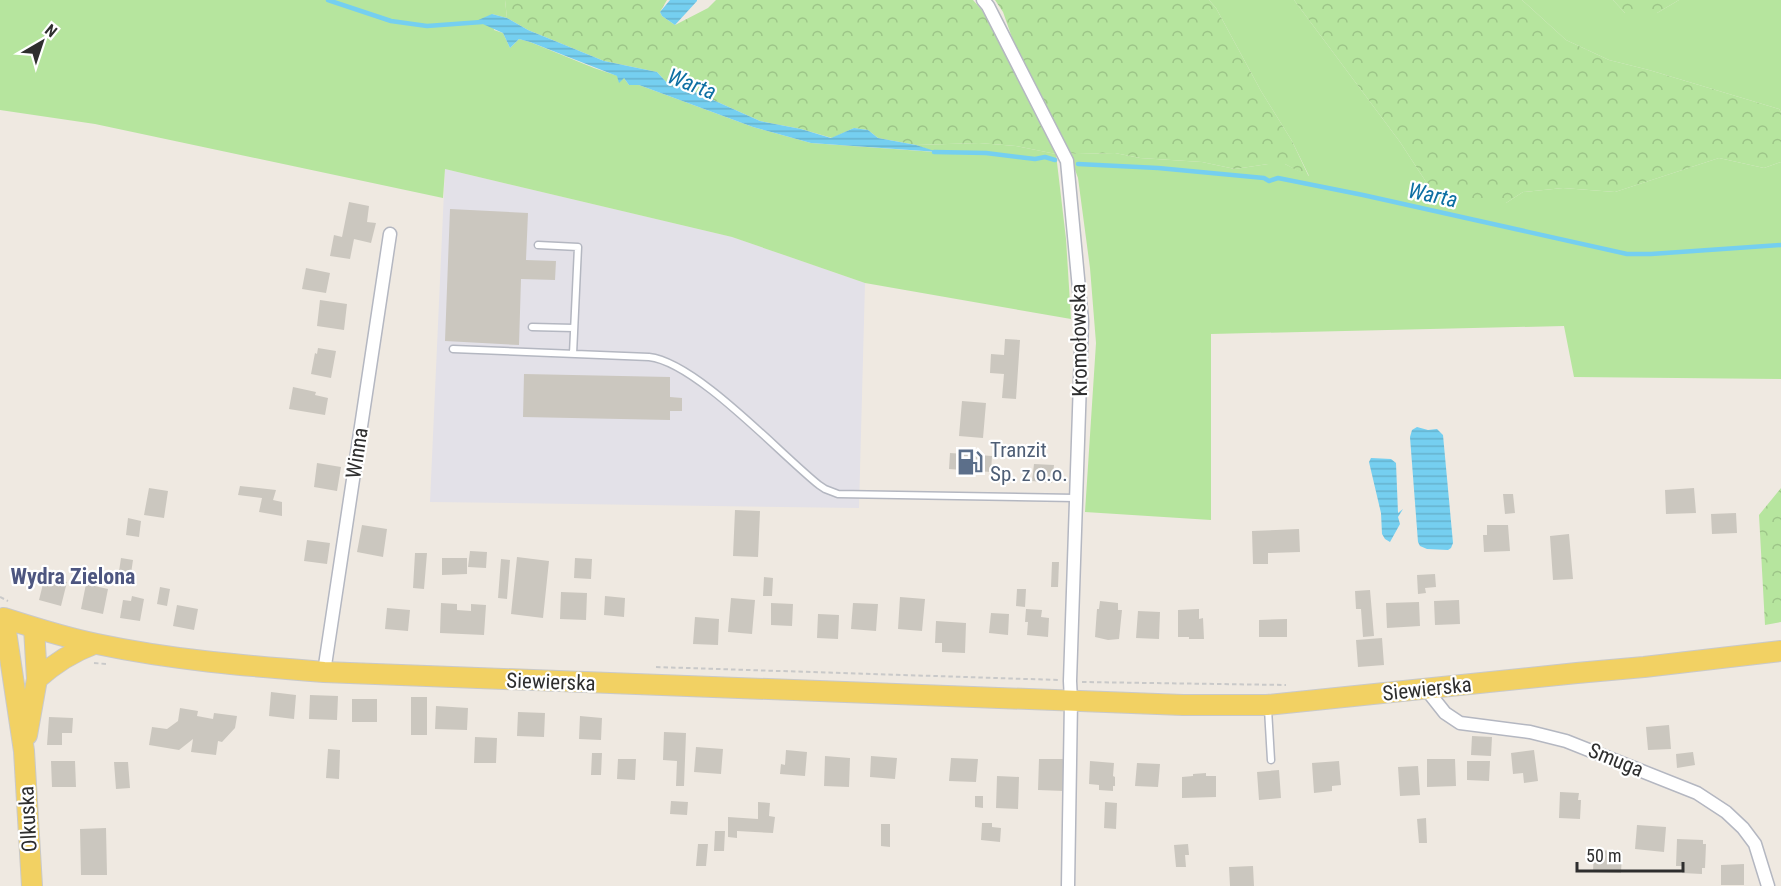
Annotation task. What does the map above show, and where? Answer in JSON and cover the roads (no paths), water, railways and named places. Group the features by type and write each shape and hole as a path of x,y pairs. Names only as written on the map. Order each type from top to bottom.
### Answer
{"main road":[{"name":"Siewierska","path":"4,618 94,653 324,672 1184,705 1267,705 1781,651"},
{"name":"Olkuska","path":"4,618 24,751 32,886"},
{"name":"Olkuska","path":"24,751 37,679 34,628"},
{"path":"37,679 61,659 78,650 94,653"}],"street":[{"name":"Kromołowska","path":"983,0 1066,161 1082,321 1071,701"},
{"name":"Winna","path":"324,672 390,234"},
{"name":"Smuga","path":"1426,689 1445,713 1460,723 1530,732 1566,741 1704,797 1735,820 1755,844 1768,886"},
{"path":"1068,886 1071,701"}],"lane":[{"path":"538,245 578,247 573,354"},
{"path":"532,327 574,328"},
{"path":"453,349 657,358 678,367 728,405 819,485 838,494 1076,498"},
{"path":"1267,705 1271,760"}],"water":[{"path":"670,0 697,1 675,25 660,12"},
{"path":"492,14 507,18 528,30 604,61 657,72 669,85 684,87 760,121 831,138 854,128 868,130 878,138 916,145 938,152 811,143 753,127 639,85 629,85 624,78 619,83 617,76 530,42 519,39 510,48 503,33 476,21"},
{"path":"1417,427 1428,430 1437,429 1443,435 1453,543 1448,550 1427,549 1420,546 1418,542 1410,437 1412,430"},
{"path":"1371,458 1391,459 1396,463 1398,513 1403,509 1398,517 1400,524 1390,542 1382,534 1381,513 1369,462"}],"waterway":[{"name":"Warta","path":"328,0 391,21 427,26 482,22"},
{"name":"Warta","path":"934,152 986,153 1035,159 1045,157 1055,160"},
{"name":"Warta","path":"1078,164 1158,168 1264,178 1269,181 1278,178 1627,254 1781,245"}],"place":[{"name":"Tranzit Sp. z o.o.","path":"970,462"}],"district":[{"name":"Wydra Zielona","path":"73,576"}]}
